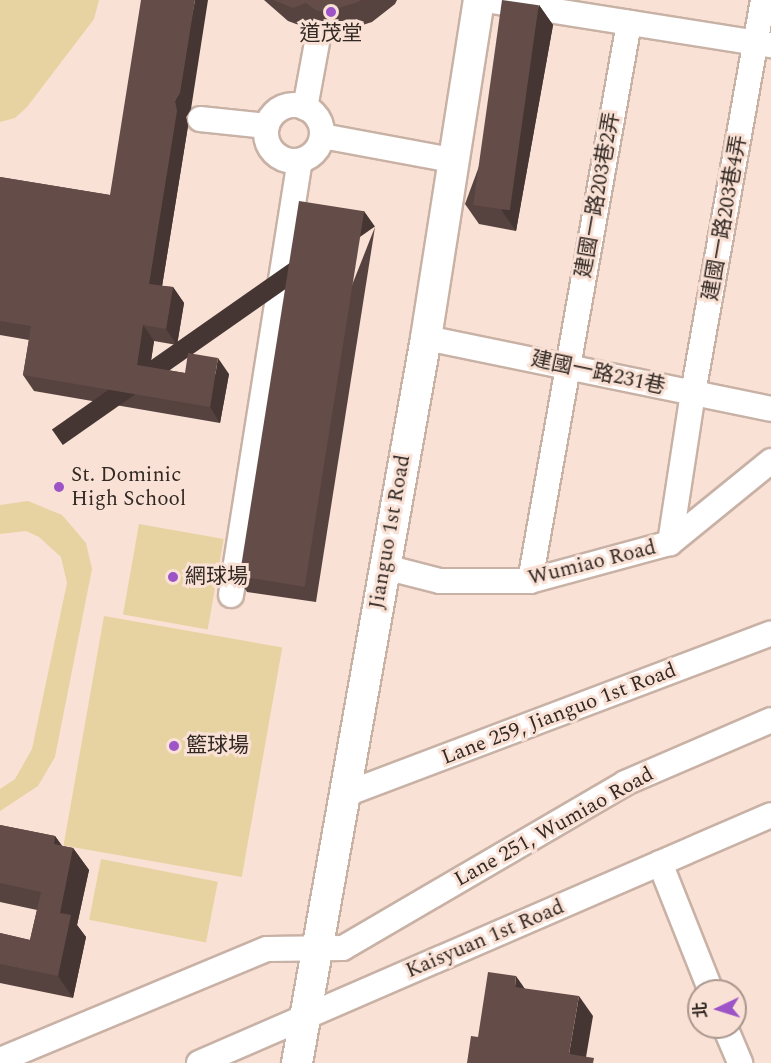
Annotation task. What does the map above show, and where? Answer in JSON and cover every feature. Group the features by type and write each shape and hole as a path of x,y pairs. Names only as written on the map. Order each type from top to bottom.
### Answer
{"main road":[{"name":"Jianguo 1st Road","path":"297,1063 305,1018 330,948 346,794 426,338 452,160 479,0"}],"street":[{"path":"486,0 764,44"},
{"name":"建國一路203巷4弄","path":"670,543 693,393 764,44 763,0"},
{"name":"建國一路203巷2弄","path":"530,581 629,23"},
{"path":"305,108 318,37"},
{"path":"287,107 305,108 318,119 322,136 315,152 300,161 275,153 266,136 267,126 278,111 287,107"},
{"path":"200,119 267,126"},
{"path":"322,136 452,160"},
{"path":"231,595 300,161"},
{"name":"建國一路231巷","path":"426,338 771,409"},
{"name":"Wumiao Road","path":"385,567 440,581 530,581 670,543 771,461"},
{"name":"Lane 259, Jianguo 1st Road","path":"346,794 771,633"},
{"name":"Lane 251, Wumiao Road","path":"330,948 625,783 771,720"},
{"name":"Kaisyuan 1st Road","path":"199,1063 771,815"},
{"path":"660,863 706,979"},
{"path":"0,1060 267,949 330,948"},
{"path":"730,1039 740,1063"}],"shaded area":[{"path":"0,0 99,0 94,19 27,107 15,118 0,122"},
{"path":"28,501 62,515 86,543 92,569 55,757 38,786 0,811 0,789 15,779 32,749 67,583 61,557 39,537 26,531 0,534 0,505"},
{"name":"網球場","path":"139,524 224,539 208,630 123,615"},
{"name":"籃球場","path":"104,616 282,647 242,877 64,845"},
{"path":"101,859 218,882 206,943 89,920"}],"building":[{"path":"141,0 195,0 180,93 175,101 177,111 149,284 173,287 166,329 143,325 137,365 185,373 188,353 218,358 210,407 23,375 31,326 0,321 0,177 110,195"},
{"path":"273,0 361,0 330,11 317,11 306,3 293,8"},
{"path":"502,0 539,5 510,210 473,205"},
{"path":"299,201 364,211 305,587 240,576"},
{"path":"0,825 55,836 54,844 73,848 60,913 71,915 58,976 0,964 0,933 30,940 41,892 0,883"},
{"path":"488,972 516,976 515,987 579,996 569,1054 594,1058 593,1063 467,1063 471,1036 478,1037"}],"place":[{"name":"道茂堂","path":"331,12"},
{"name":"St. Dominic High School","path":"59,487"},
{"name":"網球場","path":"173,577"},
{"name":"籃球場","path":"174,746"}]}
